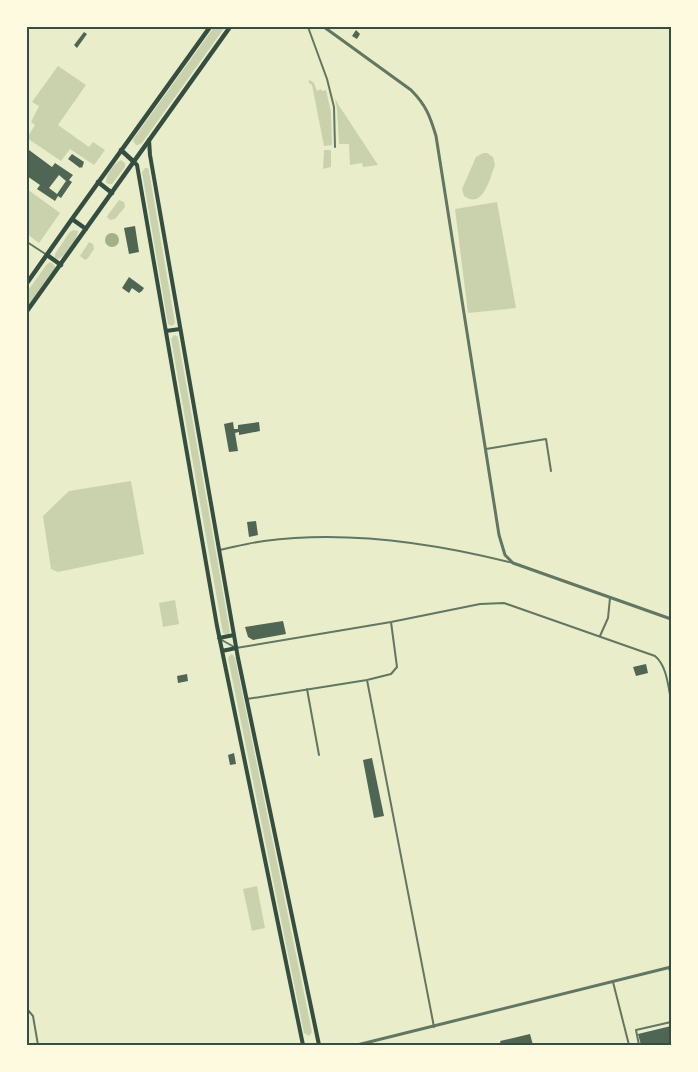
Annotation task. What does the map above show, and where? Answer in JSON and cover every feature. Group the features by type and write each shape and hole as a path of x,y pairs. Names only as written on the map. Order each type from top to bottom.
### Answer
{"highway":[{"path":"27,284 210,27"},
{"path":"27,311 230,27"},
{"path":"121,150 134,162"},
{"path":"98,182 112,192"},
{"path":"72,219 86,229"},
{"path":"47,255 61,265"}],"main road":[{"path":"150,140 150,155 236,648 319,1045"},
{"path":"134,162 137,165 219,638 303,1045"},
{"path":"166,331 180,329"},
{"path":"219,638 234,635"},
{"path":"222,651 236,648"}],"street":[{"path":"308,27 327,79 334,107 335,147"},
{"path":"324,27 411,90 430,115 436,136 502,547 505,555 513,563"},
{"path":"27,242 47,255"},
{"path":"486,449 546,440 551,471"},
{"path":"218,551 277,540 327,537 366,538 513,563 671,619"},
{"path":"600,636 608,618 610,598"},
{"path":"219,638 236,648 392,622 480,604 498,603 511,605 655,656 663,666 671,700"},
{"path":"247,699 392,674 397,667 392,622"},
{"path":"367,680 434,1027"},
{"path":"307,689 319,755"},
{"path":"357,1045 670,967 671,975"},
{"path":"613,982 629,1045"},
{"path":"27,1009 33,1016 38,1045"},
{"path":"639,1045 636,1030 671,1022"}],"shaded area":[{"path":"214,27 225,27 142,143 136,145 134,138"},
{"path":"58,66 86,85 58,125 89,147 93,142 105,150 94,165 70,149 61,161 27,138 35,125 31,122 39,106 32,102"},
{"path":"310,80 317,91 326,90 331,112 332,145 324,146 312,85 308,82"},
{"path":"335,98 378,165 363,167 362,163 350,165 349,144 339,144"},
{"path":"324,150 331,150 331,167 323,169"},
{"path":"483,153 493,157 495,165 485,191 476,199 471,199 464,196 462,189 476,157"},
{"path":"121,160 125,163 125,167 112,184 108,184 106,179 109,173"},
{"path":"145,168 149,171 175,323 172,326 168,324 142,172"},
{"path":"27,189 60,213 39,243 27,234"},
{"path":"119,200 124,202 125,207 115,219 110,220 107,217"},
{"path":"497,202 516,308 468,313 455,209"},
{"path":"73,230 78,231 68,251 58,259 55,258 55,254"},
{"path":"109,233 115,233 119,240 115,247 109,247 105,243 105,237"},
{"path":"89,242 93,244 94,249 85,260 80,256"},
{"path":"51,262 55,269 27,307 27,292 47,264"},
{"path":"174,335 178,338 230,632 227,635 223,633 171,339"},
{"path":"131,481 144,554 58,572 51,569 43,516 69,491"},
{"path":"175,600 179,624 163,627 159,603"},
{"path":"231,654 235,658 312,1032 309,1036 304,1033 228,658"},
{"path":"257,886 265,928 252,931 243,889"}],"building":[{"path":"356,30 360,34 357,39 352,36"},
{"path":"84,32 87,34 77,48 74,45"},
{"path":"29,150 52,167 55,163 73,175 69,180 72,182 61,198 58,196 55,201 37,189 40,185 27,176","holes":["59,175 66,181 57,194 49,188"]},
{"path":"72,154 84,162 82,168 68,159"},
{"path":"135,226 139,252 129,254 124,228"},
{"path":"129,277 144,288 142,291 139,293 132,288 129,293 122,288"},
{"path":"233,422 234,429 238,429 238,425 259,422 260,431 239,435 239,432 235,433 238,451 229,452 224,424"},
{"path":"256,521 258,535 249,537 247,522"},
{"path":"283,621 286,634 253,640 248,637 245,627"},
{"path":"646,664 648,673 636,676 633,667"},
{"path":"187,674 188,681 178,683 177,676"},
{"path":"234,753 236,764 230,765 228,755"},
{"path":"372,758 384,816 374,818 363,760"},
{"path":"671,1026 671,1045 641,1045 638,1034"},
{"path":"530,1034 533,1045 501,1045 500,1041"}]}
